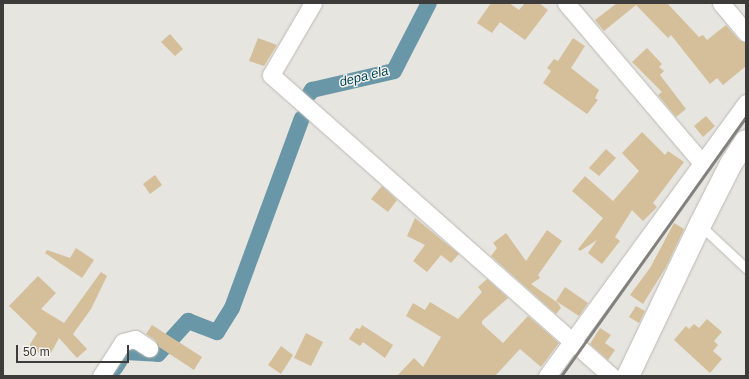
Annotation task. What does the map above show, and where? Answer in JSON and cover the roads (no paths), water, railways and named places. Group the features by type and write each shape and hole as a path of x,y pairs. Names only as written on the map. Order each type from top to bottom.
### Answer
{"street":[{"path":"313,3 271,75 610,376"},
{"path":"566,3 703,164"},
{"path":"721,3 746,33"},
{"path":"547,376 573,343 746,103"},
{"path":"628,376 731,164 746,141"},
{"path":"101,376 123,342 134,339 149,348"}],"lane":[{"path":"700,226 746,268"}],"waterway":[{"name":"depa ela","path":"310,93 312,90 394,71 429,3"},
{"path":"115,368 125,352 158,354 188,321 217,332 232,308 302,118"}],"railway":[{"path":"561,376 746,117"}]}
